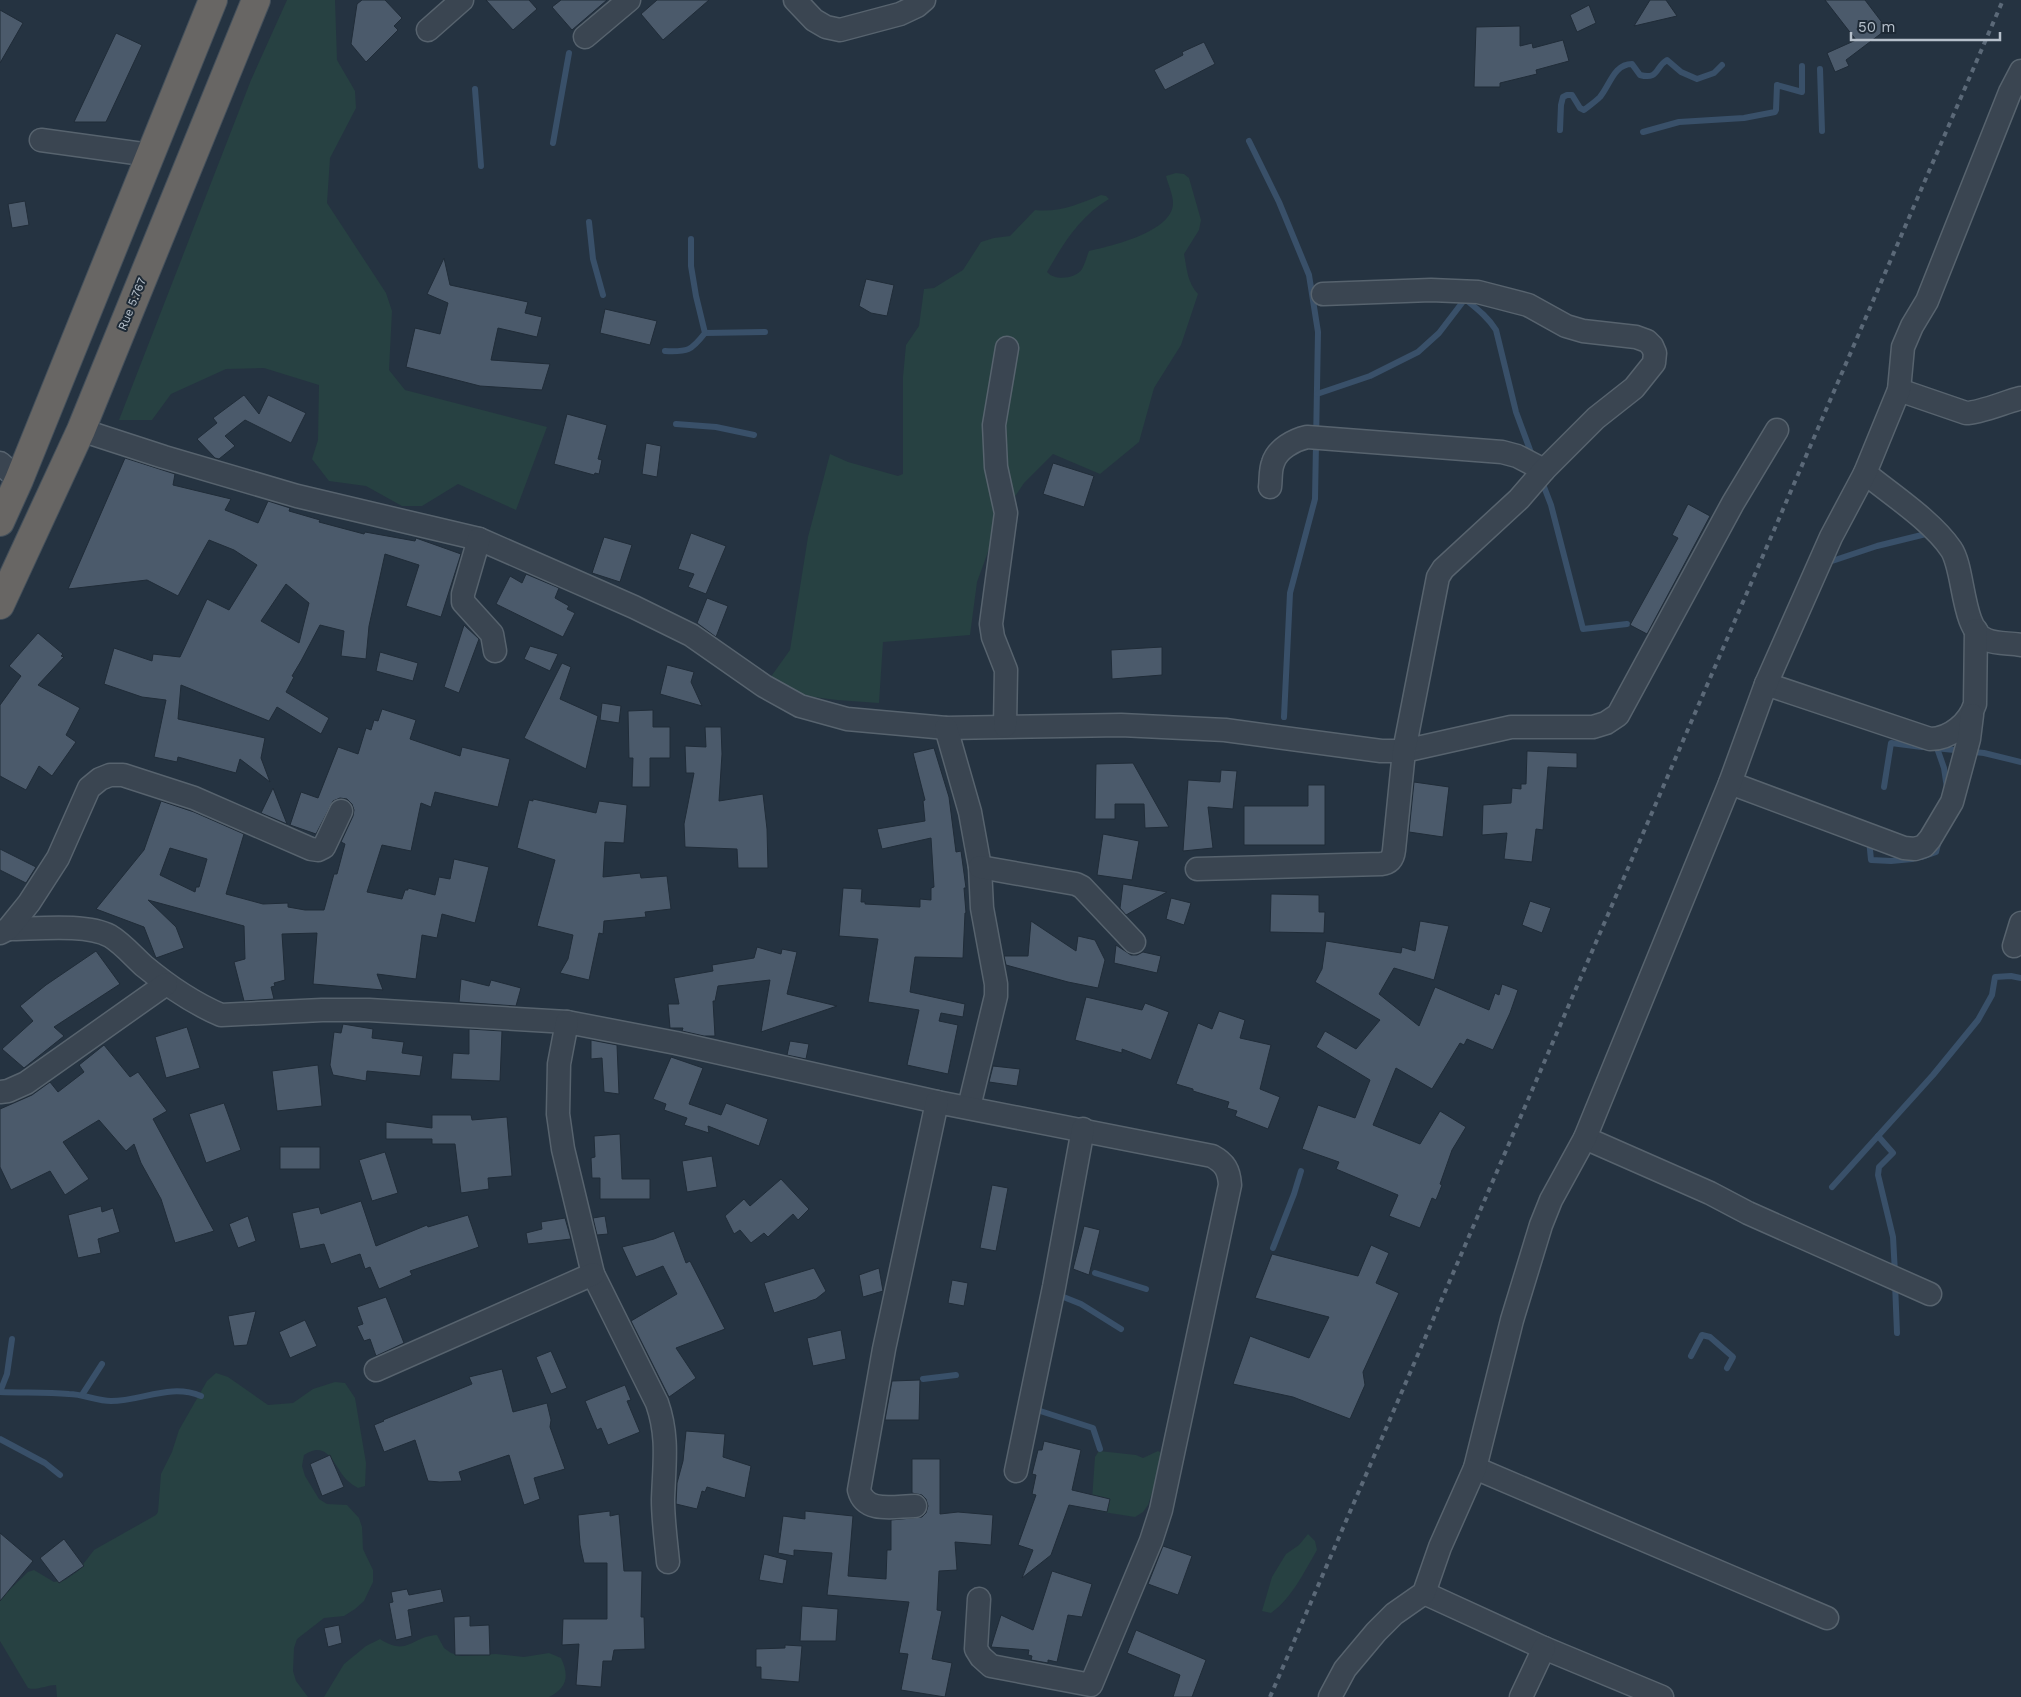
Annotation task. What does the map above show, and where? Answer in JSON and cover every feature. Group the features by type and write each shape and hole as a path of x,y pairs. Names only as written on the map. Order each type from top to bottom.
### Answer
{"highway":[{"path":"0,522 10,472 47,412 213,0"},
{"name":"Rue 5.767","path":"0,604 81,430 256,0"}],"street":[{"path":"428,30 462,0"},
{"path":"585,37 629,0"},
{"path":"795,0 814,20 826,27 840,30 900,14 917,6 924,0"},
{"path":"1330,1697 1345,1669 1376,1632 1394,1614 1424,1593 1440,1547 1476,1468 1512,1320 1541,1225 1551,1200 1585,1138 1730,783 1766,684 1831,537 1865,473 1899,390 1903,346 1927,300 2003,108 2021,70"},
{"path":"40,140 150,155"},
{"path":"1196,869 1387,863 1393,855 1404,751 1438,577 1444,569 1519,498 1596,418 1634,388 1654,363 1655,353 1647,341 1636,337 1575,329 1528,305 1478,292 1431,290 1324,294"},
{"path":"1005,726 1006,670 993,637 991,624 1006,513 996,467 994,425 1007,348"},
{"path":"1899,390 1966,413 1975,413 2021,398"},
{"path":"81,430 164,457 305,498 479,539 634,607 691,635 764,686 800,706 847,719 946,728 1121,725 1225,730 1382,751 1404,751 1511,727 1593,727 1606,723 1618,715 1733,503 1777,430"},
{"path":"1270,487 1273,463 1278,454 1295,440 1307,438 1502,452 1517,456 1544,470"},
{"path":"1865,473 1927,524 1953,551 1971,620 1982,638 2021,645"},
{"path":"479,539 463,594 463,602 492,634 494,651"},
{"path":"1730,783 1904,848 1915,850 1924,846 1952,802 1969,739 1975,704 1976,630"},
{"path":"1766,684 1930,739 1940,739 1949,736 1972,715"},
{"path":"946,728 970,812 980,867 982,908 996,984 996,996 969,1107"},
{"path":"4,931 29,903 58,858 89,788 100,779 110,775 123,775 194,798 311,849 318,850 324,848 341,811"},
{"path":"980,867 1082,886 1134,942"},
{"path":"2014,946 2021,923"},
{"path":"4,931 77,929 110,936 166,984 207,1009 221,1015 322,1010 369,1010 567,1022 676,1043 937,1102 1212,1156 1222,1161 1230,1175 1230,1185 1161,1510 1151,1540 1089,1691 991,1666 980,1657 976,1648 979,1599"},
{"path":"0,1092 8,1091 26,1083 166,984"},
{"path":"567,1022 559,1064 558,1114 563,1149 594,1274 657,1403 663,1422 665,1458 663,1502 668,1562"},
{"path":"915,1506 875,1507 860,1498 858,1490 884,1349 937,1102"},
{"path":"1016,1471 1054,1287 1083,1130"},
{"path":"1585,1138 1930,1294"},
{"path":"376,1370 594,1274"},
{"path":"1476,1468 1827,1618"},
{"path":"1424,1593 1544,1648 1662,1697"},
{"path":"1521,1697 1544,1648"}],"green space":[{"path":"287,0 335,0 337,60 355,91 356,108 330,158 327,203 386,293 392,311 389,370 405,390 547,427 516,510 458,484 422,506 402,506 366,486 329,481 312,459 318,440 319,385 264,368 226,369 171,394 152,420 119,420 251,80"},
{"path":"1176,173 1184,174 1189,178 1201,220 1199,230 1184,254 1190,280 1198,294 1181,345 1154,388 1139,442 1100,474 1053,454 1024,483 1000,519 977,582 970,635 883,642 879,703 798,695 770,678 790,650 808,537 830,454 848,462 898,476 903,474 903,377 906,345 919,326 924,289 934,288 963,270 981,242 1010,236 1035,210 1061,209 1101,195 1106,196 1109,199 1089,214 1073,231 1047,272 1060,278 1075,275 1082,269 1089,251 1139,236 1163,222 1170,213 1173,203 1166,176"},
{"path":"216,1373 228,1377 268,1405 293,1403 313,1389 335,1382 345,1383 355,1398 366,1463 365,1486 358,1488 350,1483 330,1457 325,1452 319,1450 304,1455 302,1466 305,1476 319,1499 327,1504 347,1505 359,1518 362,1527 363,1549 373,1570 373,1582 364,1601 355,1609 344,1616 324,1618 297,1639 294,1648 293,1671 296,1681 308,1697 57,1697 56,1685 34,1689 28,1688 0,1641 0,1599 28,1572 34,1570 54,1582 65,1580 78,1571 94,1550 156,1515 158,1512 161,1474 172,1452 179,1430 207,1381"},
{"path":"1099,1451 1136,1455 1143,1458 1158,1451 1164,1455 1148,1505 1143,1512 1135,1517 1097,1511 1092,1500 1095,1457"},
{"path":"1308,1534 1315,1541 1317,1550 1302,1576 1278,1607 1271,1613 1262,1611 1272,1577 1286,1554 1299,1545"},
{"path":"437,1635 444,1648 451,1653 461,1656 496,1654 524,1657 549,1653 561,1658 566,1675 565,1680 560,1689 549,1697 324,1697 344,1664 366,1646 380,1639 389,1644 403,1646 428,1636"}],"building":[{"path":"362,0 385,0 402,18 394,26 398,30 366,62 351,44 357,4"},
{"path":"486,0 529,0 537,9 513,30"},
{"path":"561,0 607,0 572,30 552,7"},
{"path":"657,0 709,0 663,40 641,14"},
{"path":"1650,0 1666,0 1677,16 1634,26"},
{"path":"1825,0 1865,0 1887,29 1846,60 1849,66 1835,72 1827,53 1856,40"},
{"path":"1589,5 1596,23 1577,32 1570,15"},
{"path":"0,10 23,23 0,63"},
{"path":"1520,26 1520,46 1532,43 1533,48 1563,40 1569,61 1536,70 1537,74 1500,83 1500,87 1474,87 1476,27"},
{"path":"116,33 142,45 106,122 74,122"},
{"path":"1204,42 1215,64 1165,90 1154,70 1183,55 1182,52"},
{"path":"25,201 29,225 12,228 8,204"},
{"path":"444,258 450,285 528,302 525,313 542,317 537,337 498,328 491,360 550,364 542,390 480,386 406,367 415,328 440,334 448,303 427,294"},
{"path":"866,279 894,285 887,316 871,313 859,306"},
{"path":"605,309 657,321 650,345 600,333"},
{"path":"244,395 259,414 268,395 306,413 291,443 245,420 225,436 235,446 219,459 215,458 197,439 217,423 213,418"},
{"path":"567,414 607,425 598,459 602,460 599,474 595,473 594,475 554,464"},
{"path":"646,443 661,446 657,477 642,474"},
{"path":"125,458 175,474 173,485 231,499 225,510 258,523 268,501 290,508 289,511 320,520 319,522 364,534 365,532 415,541 416,538 461,554 441,617 406,606 419,565 385,554 369,626 366,659 341,656 344,631 320,625 292,676 294,677 286,692 329,718 321,734 277,707 269,721 181,685 178,719 265,738 261,758 270,782 240,759 236,773 178,757 177,762 154,757 166,700 142,697 104,684 114,648 152,661 153,654 180,657 207,599 229,610 257,565 234,550 209,540 178,596 147,580 68,589","holes":["286,584 309,603 299,643 261,621"]},
{"path":"1053,463 1094,476 1084,507 1043,494"},
{"path":"1688,504 1710,516 1647,634 1630,625 1678,538 1672,535"},
{"path":"691,533 726,546 706,594 688,587 694,574 678,569"},
{"path":"604,537 632,545 620,582 592,573"},
{"path":"526,574 559,588 555,598 569,606 567,609 575,613 563,637 496,604 510,576 522,583"},
{"path":"707,598 728,606 716,637 697,623"},
{"path":"464,625 479,639 459,693 444,687"},
{"path":"38,633 63,654 61,656 64,657 38,685 80,708 66,735 76,742 52,776 39,766 26,790 0,776 0,705 21,676 9,666"},
{"path":"530,646 558,654 550,671 524,659"},
{"path":"1162,647 1162,675 1112,679 1111,650"},
{"path":"380,652 418,663 413,681 376,671"},
{"path":"562,663 571,667 560,699 598,716 586,769 524,738"},
{"path":"667,665 694,672 691,682 702,706 660,694"},
{"path":"602,703 621,706 619,723 600,720"},
{"path":"382,709 416,720 410,739 460,756 462,747 510,759 498,807 435,792 431,807 421,803 411,851 382,845 367,892 402,899 405,890 408,890 408,888 435,895 439,877 450,879 454,859 489,867 475,923 442,914 437,938 422,935 416,979 377,974 383,990 313,984 317,933 282,934 285,980 274,983 275,986 271,987 274,999 244,1001 234,962 245,959 244,926 148,900 176,927 184,948 156,958 144,927 96,909 144,850 161,801 194,812 244,834 226,894 263,904 288,903 288,907 305,910 324,910 345,844 341,842 353,816 352,804 347,799 340,798 333,801 316,834 290,825 301,792 318,798 338,747 358,754 366,728 371,730 374,720 378,721","holes":["170,848 207,859 199,887 196,887 195,892 160,875"]},
{"path":"653,710 653,727 670,727 670,758 650,758 650,787 632,787 633,758 629,758 628,711"},
{"path":"705,727 721,727 722,754 719,801 763,794 767,829 768,868 738,868 737,849 685,847 684,824 694,773 686,773 685,746 706,747"},
{"path":"934,748 949,797 956,852 961,851 966,888 964,888 966,913 963,958 915,957 910,992 965,1004 963,1017 941,1013 939,1021 958,1025 948,1074 907,1065 919,1010 868,1002 878,939 839,936 843,888 862,889 861,902 865,902 865,904 920,907 920,899 931,900 931,888 934,887 931,838 882,849 877,829 925,821 923,801 925,800 913,753"},
{"path":"1527,751 1577,753 1577,768 1548,767 1543,830 1536,829 1532,862 1504,859 1507,833 1482,835 1483,805 1511,803 1512,788 1521,789 1521,784 1526,784"},
{"path":"1133,763 1169,827 1145,828 1144,804 1115,804 1115,819 1095,819 1096,764"},
{"path":"1221,770 1237,771 1233,809 1208,807 1213,848 1183,851 1188,780 1220,782"},
{"path":"1414,782 1449,787 1443,837 1409,832"},
{"path":"1308,785 1325,785 1325,845 1244,845 1244,806 1308,806"},
{"path":"273,788 287,824 261,813"},
{"path":"533,799 596,813 599,801 627,805 624,843 605,842 603,877 640,873 641,878 667,876 671,909 645,912 646,917 604,921 603,934 599,933 589,980 560,973 568,959 573,935 537,926 555,860 517,848 529,800 533,801"},
{"path":"1103,834 1139,841 1132,880 1097,875"},
{"path":"0,849 36,867 26,883 0,870"},
{"path":"1123,884 1167,892 1126,915 1120,908"},
{"path":"1271,894 1319,895 1319,912 1325,912 1324,933 1270,932"},
{"path":"1171,898 1191,903 1184,925 1166,919"},
{"path":"1530,901 1551,908 1542,933 1522,925"},
{"path":"1031,921 1076,951 1078,936 1095,940 1105,960 1098,988 1006,965 1004,956 1028,956"},
{"path":"1420,921 1449,926 1434,980 1394,968 1379,994 1419,1026 1435,987 1489,1010 1495,993 1499,995 1502,984 1518,990 1493,1050 1467,1039 1464,1045 1460,1043 1432,1089 1396,1068 1373,1125 1420,1144 1440,1111 1466,1127 1452,1150 1436,1200 1432,1198 1420,1228 1389,1216 1398,1195 1336,1169 1339,1162 1302,1149 1318,1105 1355,1118 1370,1080 1316,1047 1325,1031 1356,1049 1380,1020 1315,982 1322,969 1326,941 1401,953 1402,947 1415,951"},
{"path":"1116,945 1131,955 1143,952 1161,956 1157,973 1114,963"},
{"path":"757,947 781,954 782,949 797,952 787,994 837,1006 761,1032 770,980 718,986 715,1001 713,1001 715,1036 704,1036 682,1031 683,1028 670,1028 668,1004 679,1004 674,978 713,971 712,965 754,958"},
{"path":"96,951 120,984 54,1027 64,1036 24,1068 2,1049 33,1021 20,1006 46,985"},
{"path":"461,979 489,986 491,980 521,988 516,1006 459,1002"},
{"path":"1086,997 1142,1010 1145,1003 1169,1012 1151,1060 1122,1049 1122,1053 1075,1040"},
{"path":"1219,1011 1245,1020 1240,1038 1271,1045 1260,1089 1280,1097 1268,1129 1235,1116 1237,1111 1227,1108 1229,1102 1176,1084 1198,1023 1212,1029"},
{"path":"343,1024 373,1029 372,1038 404,1042 402,1053 423,1056 420,1076 367,1071 366,1081 333,1075 330,1065 334,1032 341,1033"},
{"path":"187,1027 200,1068 166,1078 155,1037"},
{"path":"469,1029 502,1031 500,1081 451,1079 453,1053 469,1054"},
{"path":"591,1040 617,1045 619,1094 604,1092 602,1058 591,1059"},
{"path":"790,1041 809,1044 806,1059 787,1055"},
{"path":"104,1045 130,1077 138,1072 167,1111 153,1119 214,1231 175,1243 161,1199 141,1163 134,1144 126,1151 99,1120 63,1142 89,1179 65,1195 50,1171 11,1190 0,1167 0,1109 32,1095 50,1082 58,1092 84,1072 79,1065"},
{"path":"671,1057 703,1068 689,1104 721,1115 726,1103 768,1119 759,1146 708,1126 709,1133 684,1125 687,1118 664,1110 666,1104 653,1099"},
{"path":"318,1065 322,1106 277,1111 272,1071"},
{"path":"993,1066 1020,1069 1017,1086 989,1082"},
{"path":"224,1103 241,1150 206,1163 189,1114"},
{"path":"432,1115 471,1115 472,1120 507,1117 512,1176 488,1178 489,1189 461,1193 455,1144 432,1144 432,1139 386,1139 386,1122 432,1128"},
{"path":"620,1134 622,1179 650,1179 650,1199 600,1199 600,1178 592,1178 591,1158 595,1157 594,1136"},
{"path":"280,1147 320,1147 320,1169 280,1169"},
{"path":"385,1152 398,1193 372,1201 359,1160"},
{"path":"712,1156 717,1187 687,1192 682,1161"},
{"path":"781,1179 809,1209 798,1220 793,1214 768,1237 764,1233 751,1243 740,1230 734,1234 725,1216 744,1199 750,1206"},
{"path":"992,1185 1008,1188 996,1251 980,1248"},
{"path":"361,1201 376,1246 427,1225 428,1227 468,1215 479,1247 410,1271 412,1275 379,1289 370,1267 365,1269 360,1254 331,1264 324,1244 300,1249 292,1213 319,1207 321,1214"},
{"path":"101,1206 102,1212 113,1208 120,1232 98,1239 101,1253 78,1258 68,1215"},
{"path":"248,1216 256,1241 238,1248 229,1224"},
{"path":"605,1216 608,1234 597,1235 593,1218"},
{"path":"565,1218 571,1239 528,1244 526,1233 542,1229 541,1222"},
{"path":"1084,1226 1100,1230 1089,1275 1073,1269"},
{"path":"674,1231 686,1263 690,1261 725,1329 676,1348 696,1378 669,1397 631,1321 677,1294 663,1266 636,1277 622,1247 654,1239"},
{"path":"1371,1245 1389,1253 1376,1283 1399,1293 1363,1372 1365,1385 1350,1419 1293,1397 1233,1384 1250,1336 1309,1358 1329,1317 1255,1298 1272,1254 1358,1276"},
{"path":"814,1268 826,1291 816,1299 774,1313 764,1283"},
{"path":"879,1268 883,1291 863,1297 859,1275"},
{"path":"952,1280 968,1283 964,1306 948,1303"},
{"path":"386,1297 404,1343 376,1356 370,1339 364,1341 357,1326 363,1324 357,1307"},
{"path":"256,1311 247,1345 234,1346 228,1316"},
{"path":"305,1320 317,1346 290,1358 279,1332"},
{"path":"841,1330 846,1359 813,1366 807,1338"},
{"path":"551,1351 567,1388 551,1394 536,1357"},
{"path":"502,1369 513,1412 547,1403 551,1420 550,1427 565,1469 534,1478 540,1499 524,1505 509,1455 459,1472 462,1481 440,1482 428,1481 415,1440 384,1452 374,1425 472,1384 469,1377"},
{"path":"920,1380 919,1420 885,1420 892,1381"},
{"path":"625,1385 631,1400 627,1401 640,1432 608,1445 601,1428 597,1430 585,1401"},
{"path":"686,1431 725,1434 723,1457 751,1466 745,1498 707,1487 705,1492 702,1491 697,1509 676,1504 677,1483 683,1461"},
{"path":"1044,1441 1081,1450 1072,1490 1110,1499 1107,1512 1069,1505 1051,1555 1022,1578 1033,1550 1018,1545 1036,1495 1032,1494 1036,1475 1032,1474 1038,1450 1042,1450"},
{"path":"330,1455 344,1487 322,1496 310,1464"},
{"path":"912,1459 940,1459 940,1514 958,1512 993,1515 991,1545 955,1542 957,1570 939,1571 937,1610 942,1611 932,1659 952,1663 945,1697 901,1690 908,1654 899,1653 909,1602 827,1595 832,1553 794,1550 794,1556 778,1553 783,1516 805,1519 805,1511 853,1516 848,1576 886,1579 887,1550 891,1550 891,1520 922,1517 926,1513 928,1506 926,1499 922,1495 912,1493"},
{"path":"610,1511 610,1516 619,1514 624,1571 642,1571 641,1617 644,1617 645,1649 614,1650 612,1661 603,1661 601,1687 576,1685 579,1644 562,1645 563,1619 607,1619 607,1563 584,1563 580,1545 578,1515"},
{"path":"0,1533 33,1561 0,1601"},
{"path":"64,1539 84,1566 59,1583 40,1558"},
{"path":"1163,1546 1192,1556 1178,1595 1148,1584"},
{"path":"764,1554 787,1560 783,1584 759,1580"},
{"path":"1052,1571 1092,1584 1082,1617 1068,1615 1057,1662 1048,1660 1048,1663 1031,1660 1032,1656 1028,1655 1029,1650 991,1647 1001,1615 1033,1630"},
{"path":"407,1589 409,1595 441,1589 444,1602 408,1610 412,1636 396,1640 389,1603 393,1602 391,1592"},
{"path":"802,1606 838,1609 836,1641 800,1641"},
{"path":"470,1616 470,1626 489,1625 490,1655 455,1655 454,1617"},
{"path":"339,1625 342,1643 328,1647 324,1628"},
{"path":"1136,1630 1206,1660 1192,1697 1173,1697 1180,1675 1127,1653"},
{"path":"785,1645 802,1646 799,1682 761,1679 761,1667 756,1667 756,1649 785,1648"}],"waterway":[{"path":"553,143 569,53"},
{"path":"1560,130 1563,97 1572,95 1580,108 1584,110 1600,97 1621,67 1632,64 1640,75 1651,76 1667,60 1681,72 1697,79 1714,73 1722,65"},
{"path":"1643,132 1679,122 1744,118 1775,112 1777,85 1802,92 1802,66"},
{"path":"1820,69 1822,131"},
{"path":"475,89 481,166"},
{"path":"1249,141 1279,202 1309,275 1318,332 1315,499 1290,593 1284,717"},
{"path":"589,222 593,259 603,295"},
{"path":"665,351 688,349 696,344 705,333 691,266 691,239"},
{"path":"1317,394 1370,376 1418,352 1439,333 1465,299 1478,309 1496,330 1516,412 1533,458"},
{"path":"705,333 765,332"},
{"path":"676,424 716,427 754,435"},
{"path":"1541,479 1551,505 1583,629 1627,624"},
{"path":"1826,563 1877,546 1930,533"},
{"path":"1884,787 1891,743 1922,747"},
{"path":"1935,748 1984,753 2021,762"},
{"path":"1937,748 1944,768 1947,788"},
{"path":"1869,839 1871,860 1912,859"},
{"path":"1922,857 1936,852 1939,840"},
{"path":"1832,1187 1933,1075 1978,1020 1992,995 1995,977 2011,976 2021,978"},
{"path":"1878,1136 1893,1153 1879,1167 1878,1175 1893,1237 1895,1273"},
{"path":"1273,1248 1301,1171"},
{"path":"1095,1273 1146,1289"},
{"path":"1895,1283 1897,1333"},
{"path":"1056,1294 1081,1304 1121,1329"},
{"path":"1691,1356 1702,1335 1710,1337 1733,1357 1727,1368"},
{"path":"12,1339 7,1374 0,1392 74,1394 111,1401 178,1391 190,1392 201,1396"},
{"path":"82,1395 102,1364"},
{"path":"923,1379 956,1375"},
{"path":"1034,1409 1093,1428 1100,1449"},
{"path":"0,1439 45,1463 60,1475"}],"railway":[{"path":"1270,1697 2003,0"}]}
